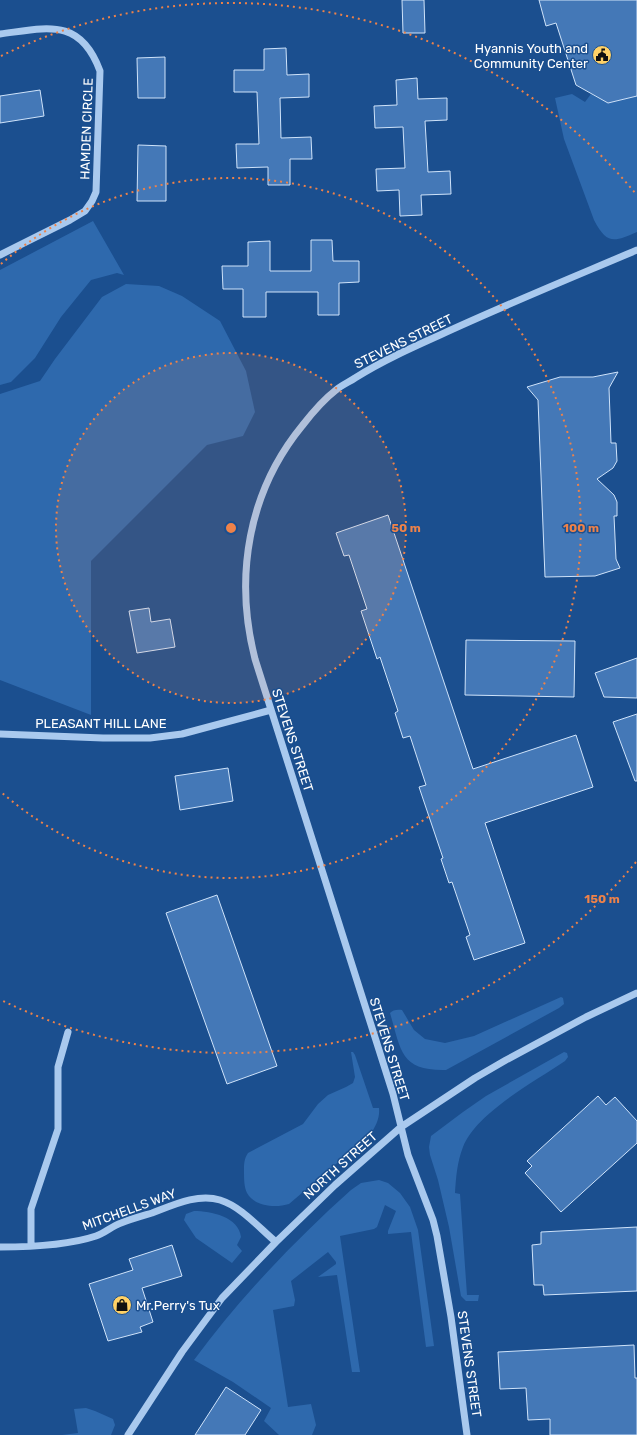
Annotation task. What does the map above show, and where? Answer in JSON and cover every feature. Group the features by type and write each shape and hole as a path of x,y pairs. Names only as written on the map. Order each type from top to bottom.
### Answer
{"street":[{"name":"HAMDEN CIRCLE","path":"0,34 44,28 61,29 73,34 86,44 95,59 100,72 96,192 92,201 85,211 70,220 0,255"},
{"name":"STEVENS STREET","path":"467,1435 451,1317 434,1220 408,1155 393,1094 250,640 245,571 250,534 256,510 268,478 281,454 317,407 337,389 385,360 494,311 637,250"},
{"name":"PLEASANT HILL LANE","path":"0,734 103,738 150,738 182,734 271,710"},
{"name":"NORTH STREET","path":"128,1435 182,1352 222,1298 276,1242 335,1185 401,1127 506,1060 579,1020 637,993"},
{"path":"31,1246 31,1209 58,1129 58,1068 68,1032"},
{"name":"MITCHELLS WAY","path":"0,1247 31,1246 97,1236 120,1224 176,1204 200,1198 220,1200 228,1204 243,1214 276,1242"}],"shaded area":[{"path":"572,94 585,102 591,94 608,103 637,96 637,232 622,238 612,239 603,234 594,220 564,139 555,98"},
{"path":"93,221 124,275 117,273 91,280 61,317 35,358 11,382 0,385 0,270"},
{"path":"126,284 159,286 182,296 220,321 246,371 255,412 243,436 207,445 91,561 91,715 0,680 0,394 40,381 102,297"},
{"path":"561,997 563,998 564,1004 559,1008 446,1070 419,1067 405,1056 400,1048 390,1013 395,1010 402,1010 414,1030 425,1039 445,1043 474,1036"},
{"path":"351,1052 355,1055 373,1108 379,1108 378,1119 372,1132 289,1204 272,1206 260,1204 255,1201 247,1193 245,1185 244,1164 248,1153 303,1124 318,1104 328,1095 353,1083 355,1077"},
{"path":"564,1052 567,1053 568,1057 565,1061 523,1088 493,1110 470,1134 463,1147 458,1164 455,1193 460,1194 467,1295 479,1295 478,1301 466,1301 461,1296 449,1227 438,1180 430,1155 429,1147 431,1136 486,1096"},
{"path":"379,1180 388,1183 400,1193 410,1207 418,1230 434,1346 426,1347 411,1232 388,1234 396,1211 385,1205 377,1227 374,1229 340,1236 360,1372 352,1372 337,1275 318,1277 336,1264 328,1252 291,1281 295,1300 294,1306 273,1310 288,1407 311,1404 316,1425 312,1435 279,1435 264,1421 271,1408 233,1382 194,1360 268,1271 308,1230 351,1190 361,1183"},
{"path":"194,1211 208,1212 223,1216 235,1224 241,1237 237,1245 242,1251 232,1263 196,1238 184,1220 186,1214"},
{"path":"86,1408 113,1419 115,1425 111,1435 62,1435 78,1433 74,1409"}],"building":[{"path":"402,0 424,0 425,33 403,33"},
{"name":"Hyannis Youth and Community Center","path":"539,0 637,0 637,96 608,103 576,85 556,23 546,26"},
{"path":"286,48 287,75 309,74 309,97 280,98 281,138 311,137 312,159 290,159 290,185 268,185 268,167 237,168 236,144 259,144 257,92 234,92 234,70 264,70 264,49"},
{"path":"165,57 165,98 138,98 137,58"},
{"path":"417,78 418,99 447,98 447,120 425,121 428,172 450,171 451,194 421,195 422,215 400,216 399,190 377,191 376,169 405,168 403,127 375,128 374,106 397,105 396,80"},
{"path":"40,90 44,116 0,123 0,96"},
{"path":"138,145 166,146 166,201 137,201"},
{"path":"311,240 332,240 333,261 359,261 359,282 339,283 339,315 318,315 318,292 266,292 266,317 243,317 243,289 223,289 222,266 248,266 248,242 270,241 270,271 311,271"},
{"path":"618,372 609,388 611,443 616,443 617,461 613,468 597,479 614,495 617,502 617,516 614,516 616,559 620,568 595,576 545,577 538,400 527,387 560,377 593,377"},
{"path":"388,515 473,769 576,735 593,787 485,823 525,943 474,960 466,937 470,935 452,882 449,883 441,859 443,858 419,787 426,785 410,736 403,738 395,713 398,711 380,657 377,659 361,611 367,609 349,555 344,556 336,533"},
{"path":"149,608 151,622 170,619 175,647 137,653 129,611"},
{"path":"466,640 575,641 574,697 465,695"},
{"path":"637,658 637,698 604,697 595,673"},
{"path":"637,714 637,781 635,781 613,722"},
{"path":"228,768 233,801 180,810 175,776"},
{"path":"217,895 277,1066 227,1084 166,913"},
{"path":"598,1096 606,1105 615,1097 637,1121 637,1143 561,1212 525,1173 532,1166 527,1161"},
{"path":"637,1227 637,1291 544,1295 543,1285 534,1285 532,1245 541,1244 541,1232"},
{"name":"Mr.Perry's Tux","path":"172,1245 182,1276 142,1288 153,1322 140,1327 142,1332 108,1341 89,1284 133,1270 129,1259"},
{"path":"634,1345 635,1378 637,1378 637,1435 550,1435 550,1419 528,1420 526,1388 500,1389 498,1352"},
{"path":"226,1387 261,1410 245,1435 195,1435"}],"place":[{"name":"Hyannis Youth and Community Center","path":"602,55"},
{"name":"Mr.Perry's Tux","path":"122,1305"}]}
